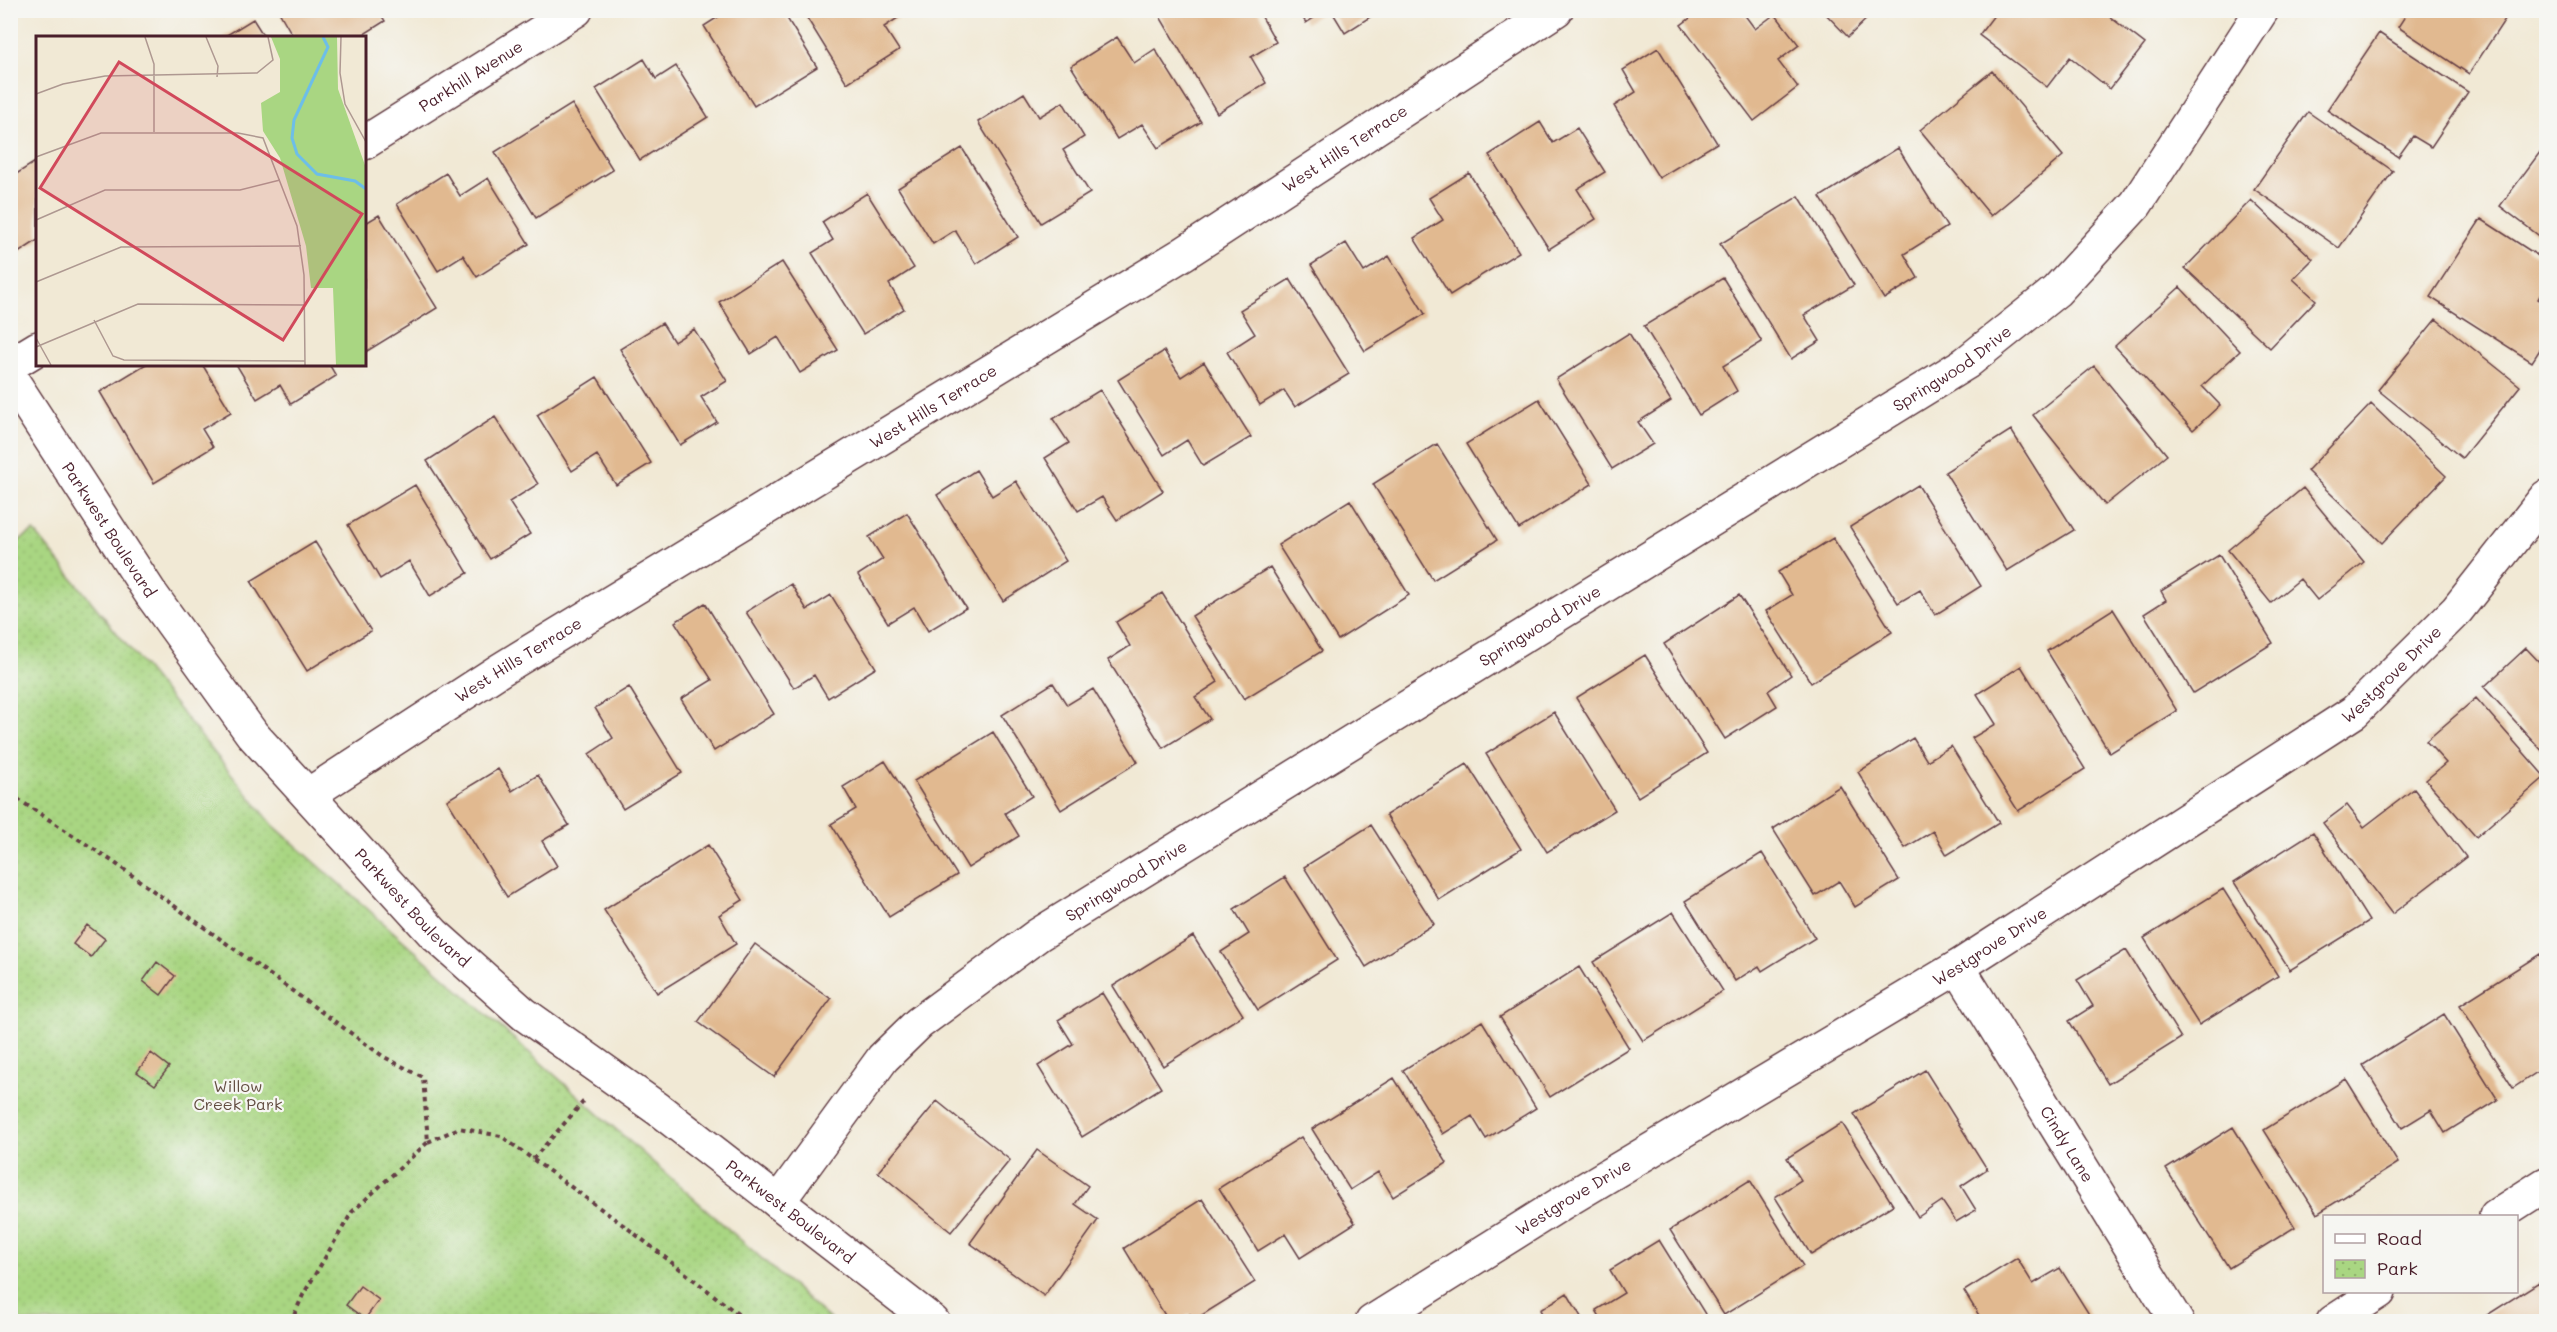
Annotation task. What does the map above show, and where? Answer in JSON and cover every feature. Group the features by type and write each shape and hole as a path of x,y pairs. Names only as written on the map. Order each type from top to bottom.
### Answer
{"street":[{"name":"Parkhill Avenue","path":"366,142 576,10"},
{"name":"West Hills Terrace","path":"308,795 510,664 1183,254 1556,10"},
{"name":"Springwood Drive","path":"778,1202 883,1058 919,1023 1038,935 1966,363 2056,291 2136,204 2262,10"},
{"path":"10,365 36,349"},
{"name":"Parkwest Boulevard","path":"10,377 151,594 252,734 434,934 524,1014 658,1109 933,1322"},
{"name":"Westgrove Drive","path":"1372,1322 1562,1203 1958,966 2354,712 2457,610 2547,497"},
{"name":"Cindy Lane","path":"1958,966 2177,1322"},
{"path":"2498,1215 2547,1184"},
{"path":"2332,1322 2377,1293"}],"path":[{"path":"10,794 112,861 384,1058 423,1077 428,1142"},
{"path":"532,1159 607,1074"},
{"path":"291,1322 303,1295 352,1212 428,1142 459,1128 501,1136 630,1230 748,1322"}],"green space":[{"name":"Willow Creek Park","path":"34,531 273,825 832,1321 11,1322 10,546"}],"building":[{"path":"278,10 378,10 385,21 361,36 293,36"},
{"path":"729,10 782,10 817,67 754,106 704,26"},
{"path":"802,10 910,10 884,27 899,50 847,83"},
{"path":"1166,10 1258,10 1276,42 1251,57 1266,83 1217,113 1159,15"},
{"path":"1298,10 1326,10 1306,23"},
{"path":"1331,10 1381,10 1345,33"},
{"path":"1701,10 1741,10 1755,29 1775,14 1799,45 1778,61 1798,87 1754,121 1681,25"},
{"path":"1822,10 1876,10 1848,37"},
{"path":"1998,10 2101,10 2145,44 2110,89 2070,57 2047,87 1979,35"},
{"path":"2409,10 2511,10 2469,74 2398,27"},
{"path":"253,19 264,36 225,36"},
{"path":"2379,33 2468,92 2431,147 2413,136 2398,157 2327,110"},
{"path":"1117,37 1134,63 1155,49 1201,122 1158,148 1142,124 1117,139 1071,66"},
{"path":"1658,48 1717,143 1659,178 1614,106 1636,92 1623,70"},
{"path":"644,59 656,79 676,66 708,117 640,160 596,89"},
{"path":"1992,71 2063,156 1991,216 1920,130"},
{"path":"1024,93 1039,117 1063,102 1084,137 1063,150 1090,193 1041,223 978,122"},
{"path":"572,104 613,170 536,218 495,152"},
{"path":"2308,112 2393,171 2339,248 2254,189"},
{"path":"1540,122 1553,143 1577,128 1605,172 1577,189 1596,219 1549,249 1489,155"},
{"path":"2546,144 2546,241 2500,206"},
{"path":"962,148 1018,237 976,264 955,230 933,244 898,188"},
{"path":"1898,148 1947,227 1904,254 1918,278 1884,299 1820,197"},
{"path":"36,161 36,241 15,255 10,249 10,178"},
{"path":"446,173 460,196 488,178 529,244 477,277 463,255 438,271 397,204"},
{"path":"1469,173 1519,252 1450,295 1414,238 1443,220 1429,198"},
{"path":"867,193 914,268 889,284 904,309 863,334 812,253 833,240 822,222"},
{"path":"1799,196 1854,285 1804,315 1820,341 1791,359 1720,244"},
{"path":"2251,200 2313,259 2293,279 2316,300 2270,348 2185,268"},
{"path":"379,215 437,308 366,352 366,223"},
{"path":"2481,219 2546,261 2546,285 2538,299 2546,304 2546,340 2532,362 2430,297"},
{"path":"1346,243 1364,272 1389,256 1425,314 1365,351 1311,265"},
{"path":"782,262 838,350 800,373 778,337 751,354 719,302"},
{"path":"1723,278 1762,342 1723,366 1737,391 1699,415 1644,326"},
{"path":"1290,279 1349,374 1295,407 1284,390 1260,405 1227,352 1255,334 1240,310"},
{"path":"2180,287 2240,351 2202,386 2220,405 2193,430 2115,346"},
{"path":"2436,319 2520,386 2462,458 2378,390"},
{"path":"662,323 674,342 694,329 727,381 701,397 717,422 680,445 620,349"},
{"path":"1629,333 1671,401 1638,422 1653,444 1612,469 1556,379"},
{"path":"1164,351 1181,377 1204,362 1251,437 1203,466 1187,440 1164,455 1118,380"},
{"path":"143,366 203,366 231,412 202,429 213,447 154,483 100,392"},
{"path":"237,366 330,366 336,376 291,404 280,385 257,399"},
{"path":"2094,366 2167,455 2105,505 2033,415"},
{"path":"597,377 651,463 616,485 597,455 572,471 537,415"},
{"path":"1100,390 1163,491 1117,520 1102,497 1078,511 1045,458 1069,443 1053,419"},
{"path":"1539,399 1592,484 1519,529 1466,444"},
{"path":"2371,404 2446,476 2382,543 2307,471"},
{"path":"495,417 538,484 509,502 530,534 490,559 427,461"},
{"path":"2011,430 2074,530 2007,571 1945,472"},
{"path":"1437,444 1497,540 1433,580 1373,484"},
{"path":"976,470 992,496 1016,481 1066,561 1003,601 937,495"},
{"path":"415,485 468,573 430,596 409,561 380,579 348,525"},
{"path":"1918,485 1981,586 1935,615 1920,590 1898,603 1850,527"},
{"path":"2303,488 2364,562 2317,600 2300,579 2271,603 2228,550"},
{"path":"1350,500 1409,595 1338,640 1278,545"},
{"path":"907,513 966,608 928,631 914,607 888,623 858,575 883,559 869,537"},
{"path":"1833,538 1892,632 1811,683 1766,611 1792,595 1778,572"},
{"path":"315,542 371,631 307,671 251,581"},
{"path":"2219,555 2273,643 2193,693 2144,614 2166,600 2161,591"},
{"path":"1270,567 1322,651 1244,699 1192,616"},
{"path":"791,584 807,610 831,595 876,668 828,698 814,675 794,688 746,612"},
{"path":"1162,593 1218,682 1195,697 1210,719 1163,748 1108,660 1130,646 1116,622"},
{"path":"1739,595 1791,675 1768,691 1777,706 1725,739 1664,644"},
{"path":"705,603 774,714 714,751 681,699 712,680 675,622"},
{"path":"2113,609 2177,711 2110,753 2047,651"},
{"path":"2526,648 2544,667 2546,664 2546,755 2484,687"},
{"path":"1645,655 1707,753 1638,797 1576,698"},
{"path":"2021,666 2085,769 2018,811 1972,738 1996,724 1977,694"},
{"path":"1053,683 1067,705 1093,689 1138,762 1061,810 1002,715"},
{"path":"629,687 682,773 623,809 589,754 613,738 595,708"},
{"path":"2476,698 2545,777 2476,837 2426,780 2446,763 2426,741"},
{"path":"1554,712 1615,810 1547,852 1486,754"},
{"path":"993,732 1032,796 1005,813 1019,836 968,868 914,781"},
{"path":"1913,738 1927,761 1951,746 1999,823 1947,855 1933,831 1905,848 1858,772"},
{"path":"885,761 957,875 889,917 831,824 856,809 843,787"},
{"path":"1467,764 1521,849 1439,900 1386,815"},
{"path":"498,769 512,791 538,775 569,825 542,841 557,866 507,897 447,800"},
{"path":"1840,786 1899,880 1855,907 1839,881 1815,896 1773,829"},
{"path":"2414,789 2466,857 2392,914 2323,823 2347,805 2364,827"},
{"path":"1371,825 1434,924 1366,967 1304,867"},
{"path":"2313,832 2369,921 2290,970 2234,882"},
{"path":"708,845 743,900 719,915 736,944 657,993 604,910"},
{"path":"1762,853 1815,938 1762,971 1759,966 1735,981 1685,901"},
{"path":"1285,877 1337,960 1258,1010 1221,952 1249,934 1234,909"},
{"path":"2223,889 2278,976 2199,1025 2144,938"},
{"path":"1673,912 1723,991 1643,1041 1593,962"},
{"path":"87,925 105,939 91,957 73,944"},
{"path":"1193,936 1243,1015 1163,1066 1113,986"},
{"path":"755,944 831,999 774,1077 698,1022"},
{"path":"2126,950 2181,1038 2108,1084 2069,1021 2093,1006 2077,980"},
{"path":"2540,954 2546,963 2546,1066 2513,1088 2460,1005"},
{"path":"157,962 175,976 161,995 143,981"},
{"path":"1579,967 1629,1048 1550,1097 1500,1017"},
{"path":"1102,993 1161,1088 1082,1137 1038,1066 1073,1044 1058,1020"},
{"path":"2444,1014 2498,1100 2445,1133 2431,1110 2402,1128 2363,1065"},
{"path":"1482,1021 1536,1108 1486,1139 1472,1116 1443,1134 1403,1070"},
{"path":"151,1053 169,1067 155,1085 137,1072"},
{"path":"1925,1070 1987,1169 1961,1186 1976,1210 1956,1222 1942,1201 1918,1217 1854,1114"},
{"path":"1394,1078 1447,1163 1393,1197 1378,1172 1350,1190 1312,1129"},
{"path":"2346,1079 2398,1163 2317,1214 2264,1130"},
{"path":"937,1101 1010,1160 951,1232 878,1172"},
{"path":"1842,1123 1893,1205 1811,1255 1775,1197 1801,1180 1787,1158"},
{"path":"2233,1127 2295,1227 2229,1268 2166,1169"},
{"path":"1301,1137 1355,1223 1300,1258 1285,1234 1258,1251 1219,1188"},
{"path":"1037,1150 1088,1186 1075,1204 1098,1220 1044,1296 970,1243"},
{"path":"1750,1180 1803,1266 1724,1315 1670,1230"},
{"path":"1202,1199 1255,1282 1194,1320 1190,1314 1178,1322 1169,1322 1124,1248"},
{"path":"1659,1240 1710,1322 1603,1322 1596,1310 1624,1293 1610,1270"},
{"path":"2017,1258 2033,1284 2060,1268 2092,1319 2088,1322 1983,1322 1964,1291"},
{"path":"2539,1282 2546,1295 2546,1322 2487,1322 2484,1317"},
{"path":"360,1286 379,1300 365,1319 346,1305"},
{"path":"1567,1293 1584,1322 1547,1322 1540,1310"}]}
